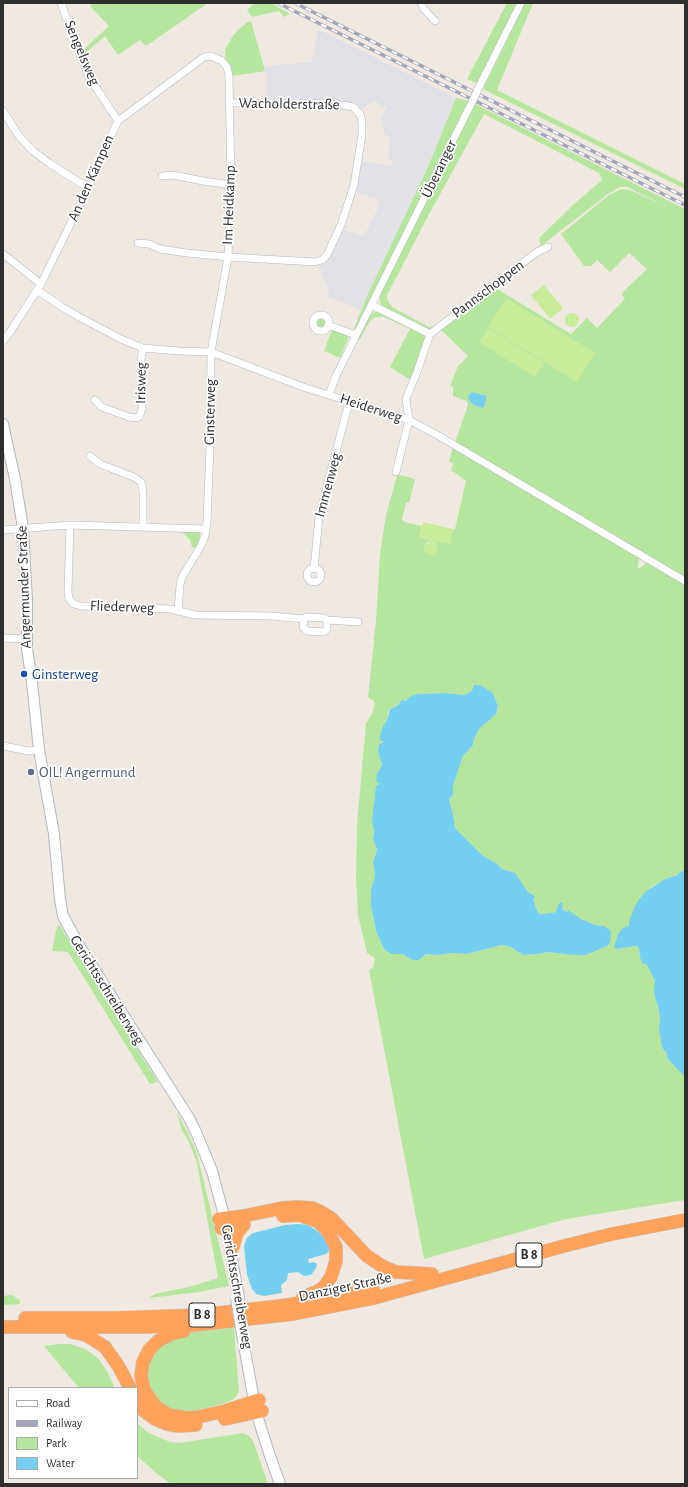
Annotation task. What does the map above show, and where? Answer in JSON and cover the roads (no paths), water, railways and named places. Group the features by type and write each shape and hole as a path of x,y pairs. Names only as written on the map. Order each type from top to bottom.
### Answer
{"highway":[{"path":"223,1223 244,1216 282,1208 312,1208 332,1218 367,1256 382,1266 396,1272 432,1274"},
{"name":"Danziger Straße","path":"3,1318 116,1318 175,1316 231,1312 288,1305 373,1289 563,1237 610,1226 685,1212"},
{"path":"223,1223 243,1225 275,1217 299,1216 317,1221 330,1235 336,1247 336,1261 331,1277 327,1283 316,1292 293,1300 288,1305"},
{"name":"Danziger Straße","path":"3,1327 195,1325 285,1315 367,1300 423,1286 564,1246 612,1234 685,1220"},
{"path":"231,1250 235,1237 243,1225"},
{"path":"195,1325 190,1330 164,1337 149,1350 143,1362 141,1376 144,1390 152,1403 162,1412 188,1418 257,1406"},
{"path":"56,1327 60,1331 86,1335 105,1348 119,1367 129,1387"},
{"path":"138,1402 144,1411 154,1419 178,1426 200,1424 257,1406"}],"main road":[{"name":"Angermunder Straße","path":"3,424 23,528 27,601 27,655 32,682 39,750 54,834 63,916"},
{"name":"Gerichtsschreiberweg","path":"63,916 80,948 189,1118 212,1171 257,1406 270,1456 280,1481"},
{"name":"Gerichtsschreiberweg","path":"223,1223 231,1250 237,1298"}],"street":[{"name":"Sengelsweg","path":"61,3 77,49 89,77 118,122"},
{"path":"421,3 424,9 435,21"},
{"name":"Überanger","path":"329,395 335,378 356,335 521,3"},
{"name":"An den Kämpen","path":"3,341 39,287 88,188 118,122 200,60 208,56 219,59"},
{"name":"Im Heidkamp","path":"211,352 228,257 231,185 229,75 227,67 219,59"},
{"name":"Wacholderstraße","path":"228,257 315,262 325,258 330,251 352,191 363,130 360,114 353,107 344,105 310,103 230,103"},
{"path":"3,111 19,136 34,151 49,163 88,188"},
{"path":"162,176 174,175 231,185"},
{"path":"138,244 149,244 160,249 180,252 228,257"},
{"name":"Pannschoppen","path":"430,334 537,252 548,247"},
{"name":"Heiderweg","path":"3,254 62,307 121,339 143,348 179,352 211,352 287,381 409,420 439,436 685,581"},
{"path":"372,305 430,334 406,399 409,420 396,472"},
{"path":"328,325 356,335"},
{"name":"Irisweg","path":"95,400 102,407 129,417 139,417 142,409 141,359 143,348"},
{"name":"Ginsterweg","path":"206,528 210,447 211,352"},
{"name":"Immenweg","path":"314,569 319,517 349,402"},
{"path":"90,456 100,464 130,475 141,482 144,491 143,526"},
{"path":"3,530 70,525 206,528 201,546 182,577 178,611"},
{"name":"Fliederweg","path":"70,525 68,592 70,599 74,604 81,606 155,607 195,615 271,616 304,619 308,617 358,622"},
{"path":"304,619 303,628 307,631 324,632 327,629 327,620"},
{"path":"3,638 26,639"},
{"path":"3,746 39,750"}],"water":[{"path":"471,392 487,396 484,407 482,408 471,403 468,397"},
{"path":"474,685 480,685 493,693 498,706 496,714 479,729 473,741 473,745 463,756 453,786 453,795 449,799 455,828 483,856 496,863 502,869 515,873 528,892 535,896 533,899 538,913 543,914 556,912 558,905 561,902 563,904 562,909 567,912 568,910 581,919 595,925 604,926 611,931 610,943 607,946 586,955 548,952 523,955 511,947 501,945 466,954 426,954 419,960 413,960 402,954 391,954 384,949 376,931 371,906 371,889 375,876 373,862 377,850 373,839 374,831 372,821 376,786 380,784 376,781 377,774 382,765 378,751 379,744 384,742 379,739 383,726 387,720 390,709 398,705 402,700 406,701 409,697 418,694 446,693 464,695 472,691"},
{"path":"685,870 685,1076 667,1058 667,1053 662,1048 659,1028 660,1019 654,990 655,981 647,965 642,963 639,948 636,946 616,949 614,947 618,934 623,928 629,926 629,921 636,904 645,892 665,879 678,875 680,872"},
{"path":"285,1225 308,1225 320,1233 327,1241 330,1249 326,1254 308,1259 309,1263 314,1262 317,1264 311,1275 304,1276 298,1272 288,1273 287,1280 281,1285 282,1293 264,1296 256,1294 252,1289 247,1275 244,1246 247,1238 253,1233"}],"railway":[{"path":"278,3 685,205"},
{"path":"295,3 685,197"}],"place":[{"name":"Ginsterweg","path":"24,674"},
{"name":"OIL! Angermund","path":"31,772"}]}
